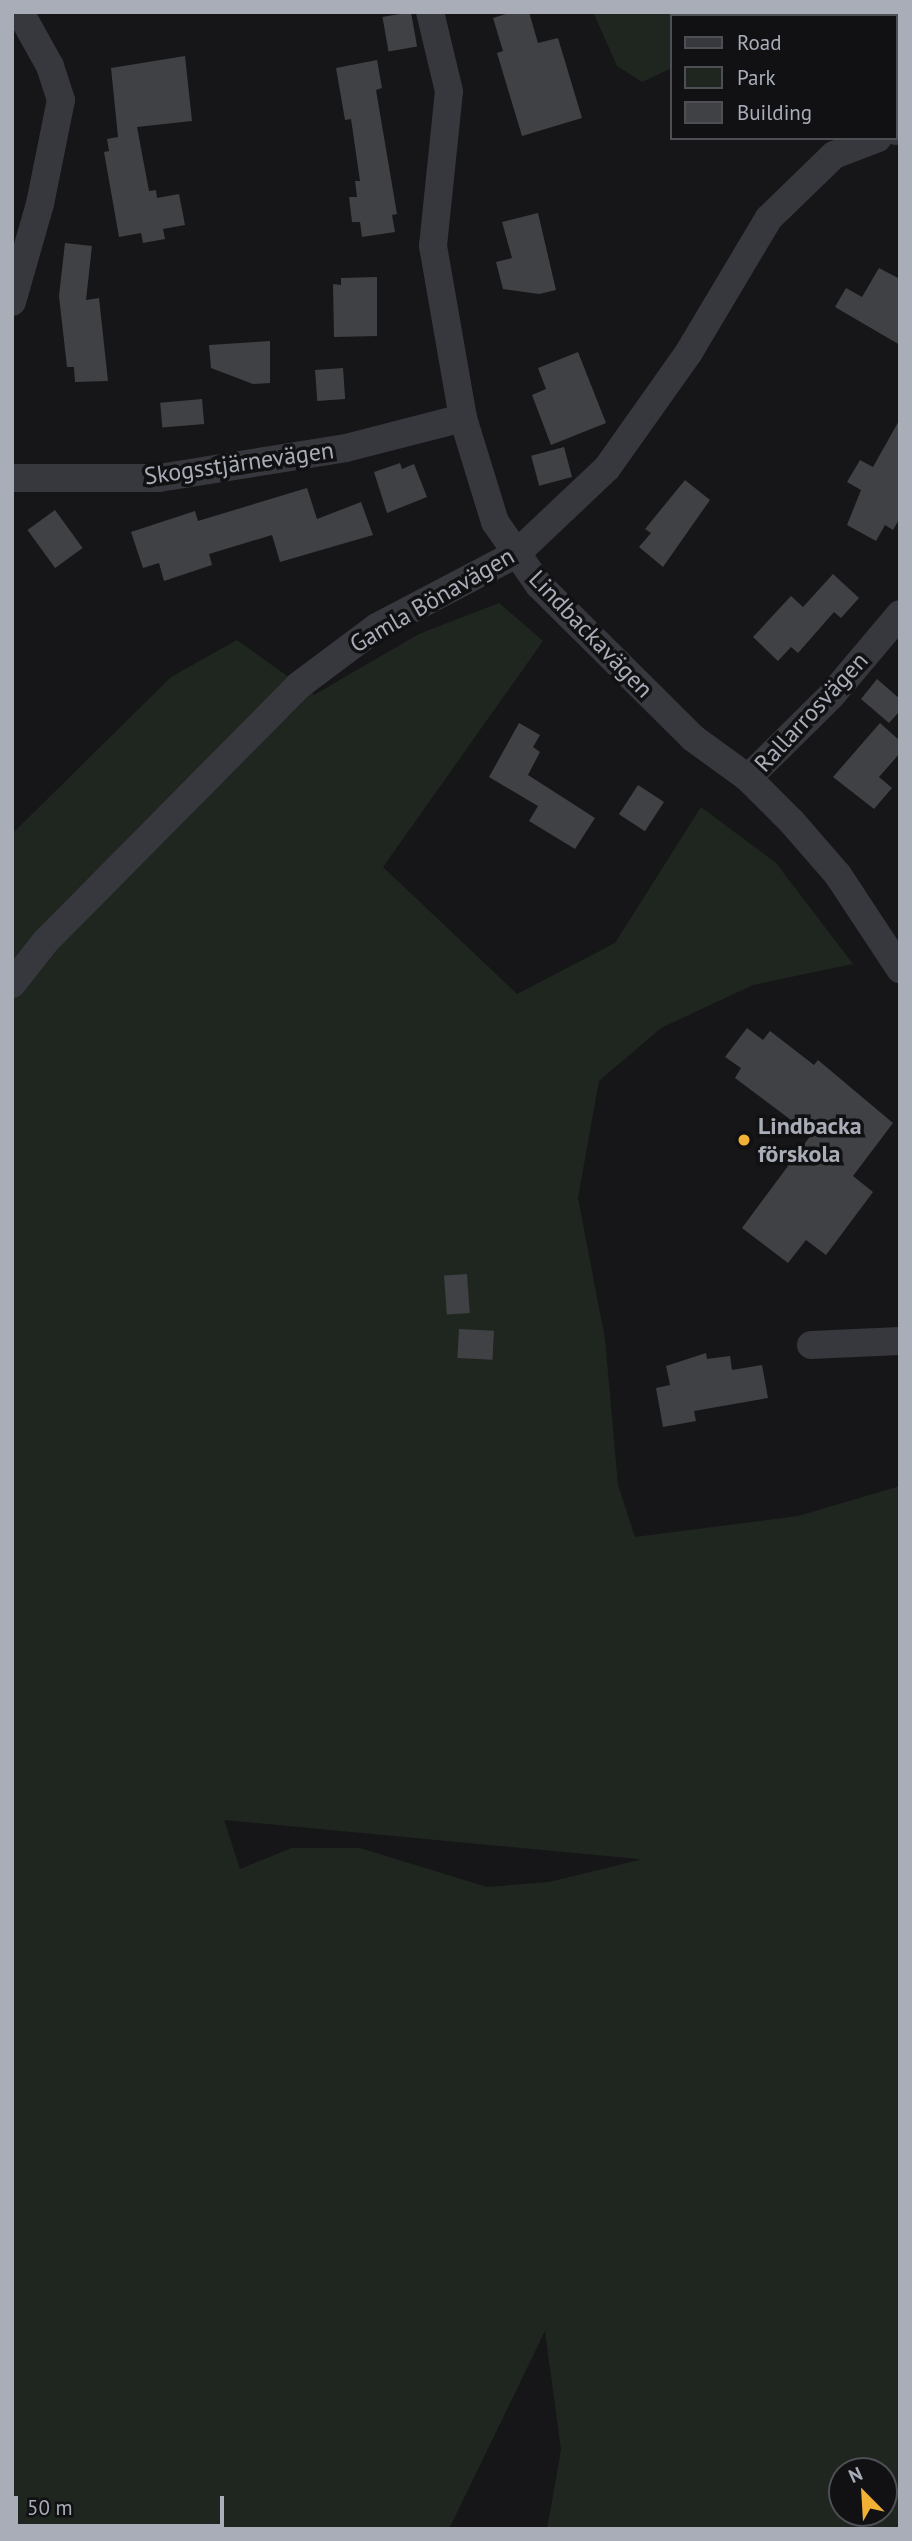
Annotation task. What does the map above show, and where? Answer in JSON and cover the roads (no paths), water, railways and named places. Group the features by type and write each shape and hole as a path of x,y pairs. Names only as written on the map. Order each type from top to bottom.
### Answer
{"street":[{"path":"12,302 40,204 61,100 50,66 20,12"},
{"name":"Lindbackavägen","path":"429,12 449,91 433,246 463,418 495,522 539,585 693,738 748,778 838,875 900,970"},
{"name":"Gamla Bönavägen","path":"12,984 45,942 298,687 377,626 516,554 607,468 689,352 769,218 834,155 873,140"},
{"name":"Skogsstjärnevägen","path":"12,478 159,478 346,448 463,418"},
{"name":"Rallarrosvägen","path":"748,778 831,696 900,614"},
{"path":"811,1345 900,1340"}],"place":[{"name":"Lindbacka förskola","path":"744,1140"}]}
